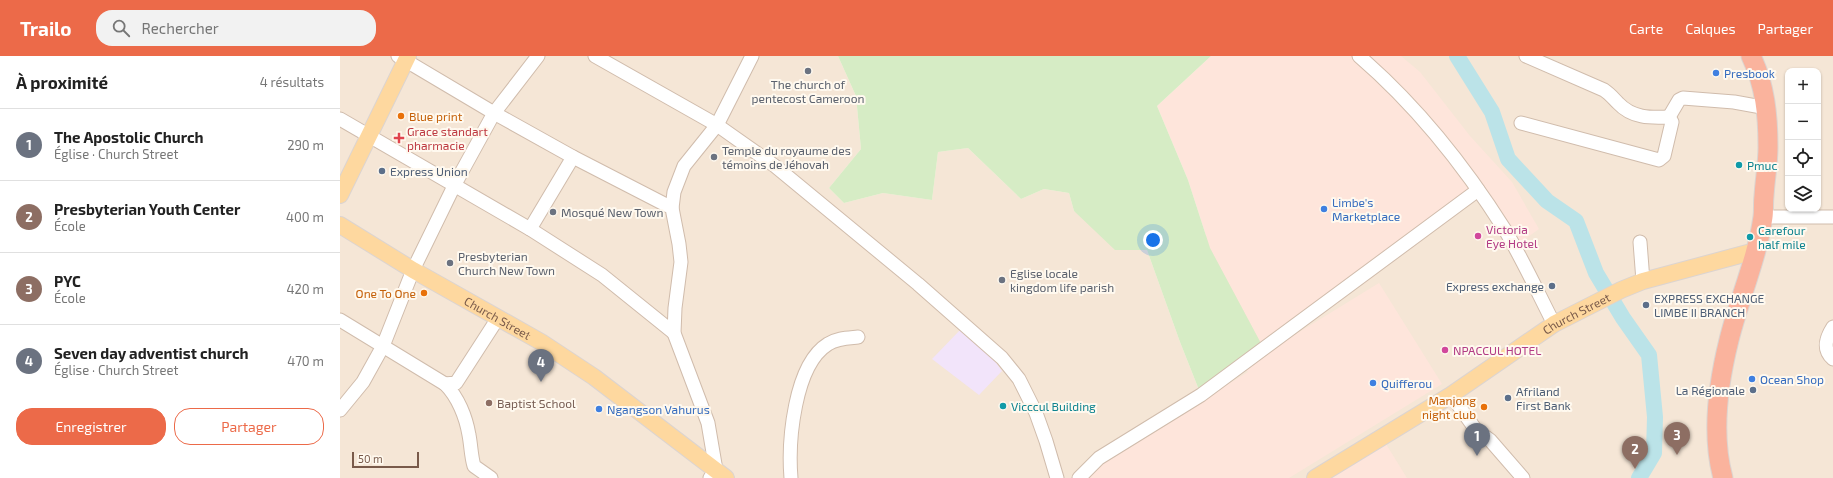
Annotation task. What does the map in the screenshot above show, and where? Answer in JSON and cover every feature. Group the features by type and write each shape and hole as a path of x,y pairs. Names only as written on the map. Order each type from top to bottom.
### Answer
{"highway":[{"path":"1723,478 1719,463 1717,431 1721,382 1729,340 1755,251 1763,217 1768,170 1767,108 1764,90 1751,56"}],"main road":[{"path":"340,195 404,57"},
{"name":"Church Street","path":"340,225 413,270 541,342 594,377 717,475"},
{"name":"Church Street","path":"1315,478 1450,395 1554,324 1621,290 1643,281 1755,251"}],"street":[{"path":"340,410 363,382 383,346 413,270 455,184 494,113 538,56"},
{"path":"595,56 717,125 775,166 918,284 1002,358 1019,378 1036,413 1057,478"},
{"path":"717,475 708,423 674,333 675,308 681,262 672,208 674,192 684,166 717,125 752,56"},
{"path":"1359,56 1381,75 1424,118 1450,150 1505,231 1554,324"},
{"path":"1526,56 1604,90 1613,96 1618,104 1634,114 1644,118 1669,117"},
{"path":"404,57 494,113 573,157 672,208"},
{"path":"1669,117 1679,100 1683,98 1734,102 1767,108"},
{"path":"1521,123 1659,160 1664,156 1672,122 1669,117"},
{"path":"340,119 455,184 530,229 602,275 674,333"},
{"path":"530,229 573,157"},
{"path":"1078,478 1099,458 1201,395 1478,190"},
{"path":"1763,217 1833,217"},
{"path":"1640,242 1643,281"},
{"path":"445,384 456,383 498,318"},
{"path":"340,320 445,384 453,392 460,406 469,433 474,466 491,478"},
{"path":"1833,327 1826,342 1826,349 1833,359"},
{"path":"791,478 791,433 807,368 828,344 842,338 858,337"},
{"path":"1450,395 1476,430 1490,440 1523,478"}],"shaded area":[{"path":"340,56 838,56 856,96 861,149 829,188 844,203 883,193 932,200 938,152 968,148 1021,199 1044,189 1069,193 1074,211 1147,250 1201,395 1211,56 1833,56 1833,478 340,478"},
{"name":"Limbe's Marketplace","path":"1211,56 1401,56 1420,72 1470,136 1512,182 1539,229 1514,247 1478,190 1264,349 1210,248 1188,180 1157,106"},
{"path":"1379,283 1442,384 1289,478 1076,478 1248,372 1244,366"},
{"path":"961,329 990,354 1002,371 979,395 932,359"},
{"path":"1386,444 1407,478 1331,478"}],"green space":[{"path":"838,56 1211,56 1157,106 1188,180 1210,248 1264,349 1201,395 1147,250 1115,250 1074,211 1069,193 1044,189 1021,199 968,148 938,152 932,200 883,193 844,203 829,188 861,149 856,96"}],"waterway":[{"path":"1457,56 1492,112 1508,159 1547,201 1576,221 1596,273 1623,318 1649,355 1655,417 1654,453 1639,478"}],"place":[{"name":"The church of pentecost Cameroon","path":"808,71"},
{"name":"Presbook","path":"1716,73"},
{"name":"Blue print","path":"401,116"},
{"name":"Grace standart pharmacie","path":"399,138"},
{"name":"Temple du royaume des témoins de Jéhovah","path":"714,157"},
{"name":"Pmuc","path":"1739,165"},
{"name":"Express Union","path":"382,171"},
{"name":"Limbe's Marketplace","path":"1324,209"},
{"name":"Mosqué New Town","path":"553,212"},
{"name":"Victoria Eye Hotel","path":"1478,236"},
{"name":"Carefour half mile","path":"1750,237"},
{"name":"Presbyterian Church New Town","path":"450,263"},
{"name":"Eglise locale kingdom life parish","path":"1002,280"},
{"name":"Express exchange","path":"1552,286"},
{"name":"One To One","path":"424,293"},
{"name":"EXPRESS EXCHANGE LIMBE II BRANCH","path":"1646,305"},
{"name":"NPACCUL HOTEL","path":"1445,350"},
{"name":"Ocean Shop","path":"1752,379"},
{"name":"Seven day adventist church","path":"541,382"},
{"name":"Quifferou","path":"1373,383"},
{"name":"La Régionale","path":"1753,390"},
{"name":"Afriland First Bank","path":"1508,398"},
{"name":"Baptist School","path":"489,403"},
{"name":"Vicccul Building","path":"1003,406"},
{"name":"Manjong night club","path":"1484,407"},
{"name":"Ngangson Vahurus","path":"599,409"},
{"name":"PYC","path":"1677,455"},
{"name":"The Apostolic Church","path":"1477,456"},
{"name":"Presbyterian Youth Center","path":"1635,469"}]}
